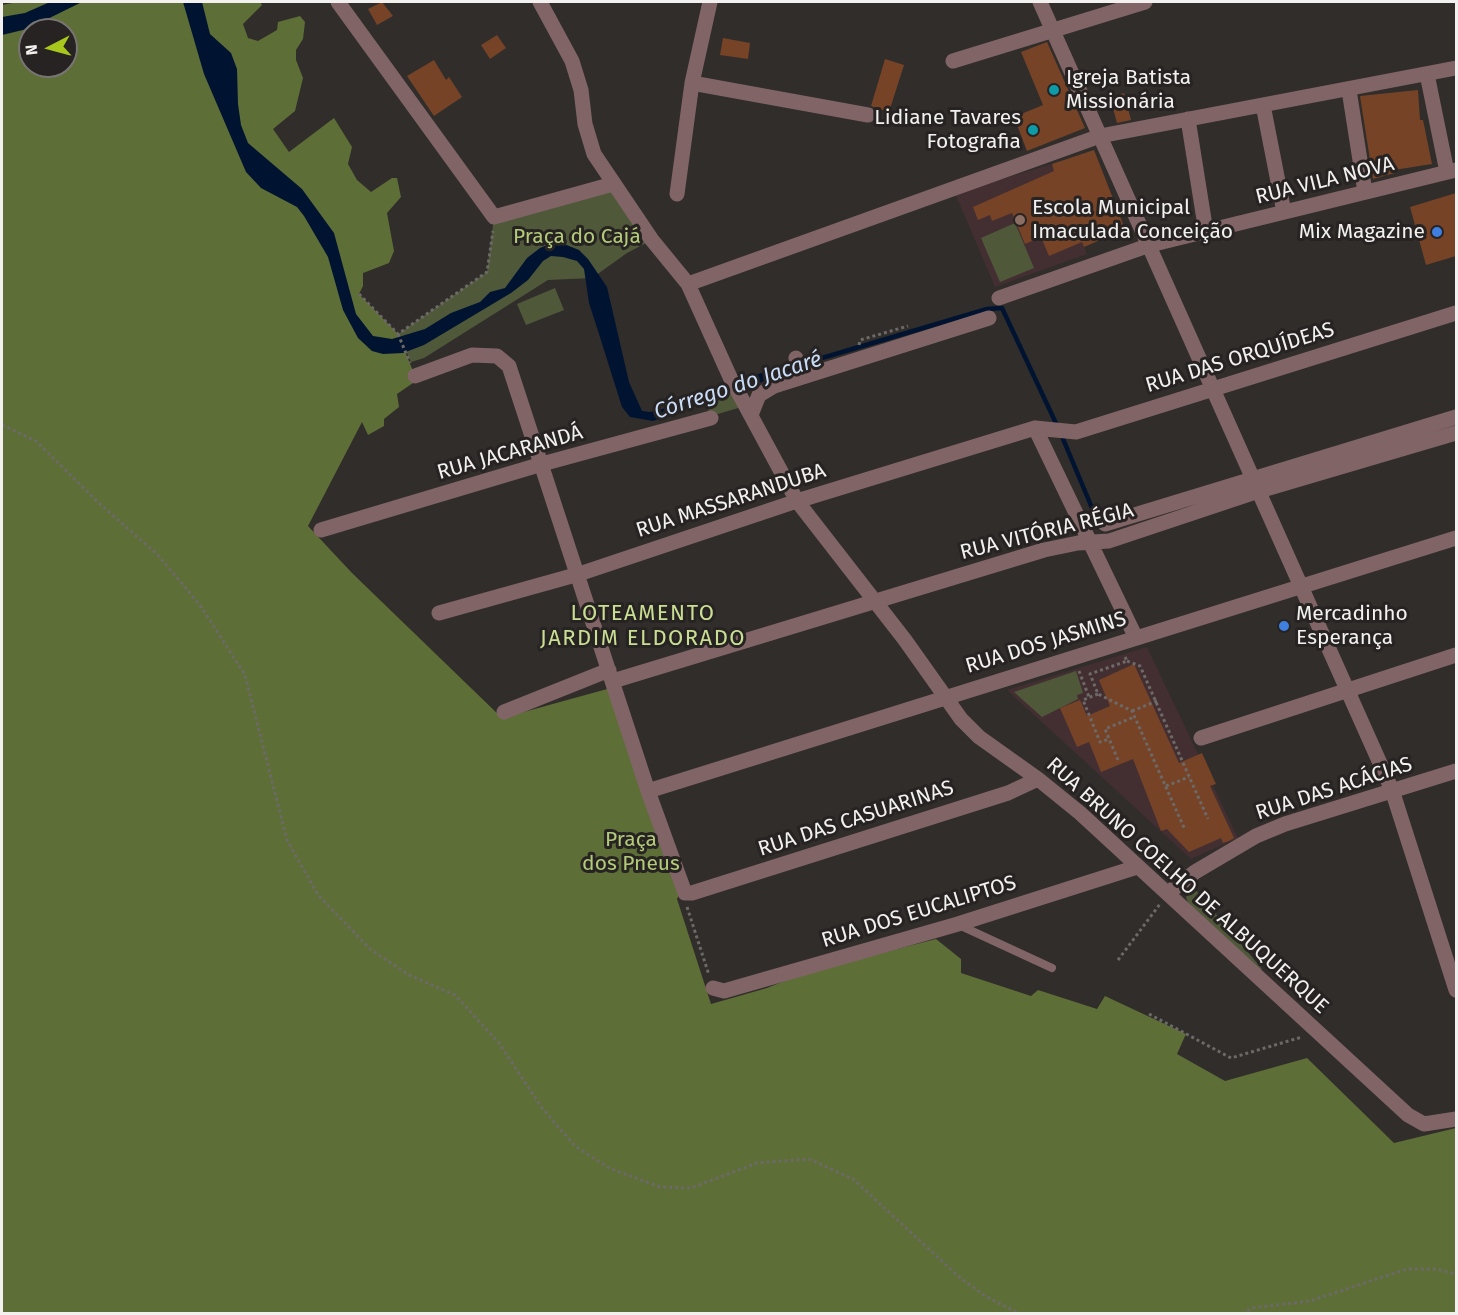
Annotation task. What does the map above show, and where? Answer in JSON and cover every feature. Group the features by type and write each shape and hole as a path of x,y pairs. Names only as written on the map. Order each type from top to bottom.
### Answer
{"street":[{"path":"338,2 494,217 613,184"},
{"name":"RUA BRUNO COELHO DE ALBUQUERQUE","path":"540,2 572,61 581,90 585,124 594,153 652,240 688,284 730,377 797,501 961,719 979,737 1038,779 1080,813 1137,867 1165,898 1415,1120 1433,1124 1456,1119"},
{"path":"677,194 692,83 710,2"},
{"path":"1040,2 1392,790 1456,990"},
{"path":"953,60 1145,2"},
{"path":"688,284 1100,136 1456,68"},
{"path":"1427,74 1452,171"},
{"path":"692,83 868,115"},
{"path":"1349,90 1365,192"},
{"path":"1263,105 1284,212"},
{"path":"1188,119 1206,232"},
{"name":"RUA VILA NOVA","path":"999,298 1150,245 1452,171"},
{"name":"RUA DAS ORQUÍDEAS","path":"1038,427 1076,432 1456,313"},
{"path":"749,411 759,395 800,367 989,318"},
{"path":"415,374 472,355 497,356 509,366 579,574 648,791 685,893"},
{"name":"RUA VITÓRIA RÉGIA","path":"504,712 611,676 1044,550 1078,543 1109,541 1256,484 1456,417"},
{"name":"RUA JACARANDÁ","path":"321,530 542,464 711,418"},
{"path":"1038,427 1091,543 1128,640"},
{"name":"RUA MASSARANDUBA","path":"439,613 579,574 797,501 1038,427"},
{"name":"RUA VITÓRIA RÉGIA","path":"1105,524 1456,433"},
{"name":"RUA DOS JASMINS","path":"648,791 945,696 1456,538"},
{"path":"1202,738 1456,655"},
{"name":"RUA DAS ACÁCIAS","path":"1165,898 1195,872 1256,836 1456,771"},
{"name":"RUA DAS CASUARINAS","path":"685,893 692,893 1008,793 1038,779"},
{"name":"RUA DOS EUCALIPTOS","path":"713,988 724,991 958,924 1137,867"}],"lane":[{"path":"958,924 1052,968"}],"path":[{"path":"398,334 487,272 494,217"},
{"path":"359,294 398,334 415,374"},
{"path":"2,425 36,441 102,506 157,554 200,604 245,675 287,840 318,895 370,949 409,975 455,995 499,1043 542,1108 575,1146 609,1168 660,1187 692,1188 757,1163 809,1159 853,1179 958,1276 985,1296 1020,1314"},
{"path":"1127,661 1128,640"},
{"path":"1074,656 1089,697"},
{"path":"1185,830 1132,711 1098,694 1090,674 1127,661 1140,666 1208,819"},
{"path":"1098,694 1083,700 1100,742 1109,739"},
{"path":"1132,711 1157,701"},
{"path":"1118,760 1105,729 1134,717"},
{"path":"1166,786 1189,776"},
{"path":"685,893 713,988"},
{"path":"1118,960 1165,898"},
{"path":"1149,1014 1231,1058 1318,1032"},
{"path":"1242,1314 1252,1308 1310,1301 1407,1269 1436,1269 1456,1274"}],"shaded area":[{"name":"Escola Municipal Imaculada Conceição","path":"1052,164 1087,254 995,287 955,193"},
{"path":"1147,647 1238,838 1191,859 1007,690"}],"green space":[{"name":"Praça dos Pneus","path":"18,2 260,2 262,5 243,24 248,38 258,41 277,30 278,22 300,16 305,22 303,39 296,50 296,60 303,78 295,111 273,129 289,152 334,118 352,147 348,164 357,180 371,192 392,178 397,178 401,197 387,213 394,251 389,263 363,273 363,286 359,294 398,334 415,376 413,383 397,394 399,407 384,419 384,426 368,435 362,422 308,526 352,573 502,718 618,686 685,884 677,899 711,1004 767,988 807,972 936,939 961,959 961,973 1031,996 1038,990 1097,1009 1105,996 1186,1034 1177,1054 1225,1081 1307,1058 1394,1143 1456,1128 1456,1313 2,1314 2,5"},
{"name":"Praça do Cajá","path":"613,184 652,240 627,253 592,278 548,280 424,358 411,362 398,334 487,272 494,217"},
{"path":"1015,223 1034,268 1000,282 981,238"},
{"path":"555,288 564,310 526,325 517,304"},
{"path":"736,390 745,406 711,416 705,402"},
{"path":"1076,671 1083,693 1077,695 1078,699 1042,717 1014,692"},
{"path":"1194,888 1262,969 1259,971 1188,903 1186,897"}],"water":[{"path":"50,2 82,2 49,18 18,18 18,31 2,35 2,17 25,13"},
{"name":"Córrego do Jacaré","path":"183,2 202,2 210,34 231,53 237,69 241,125 248,143 302,189 334,233 356,314 373,336 392,339 425,329 451,313 480,302 490,292 505,288 527,258 540,248 552,243 564,244 579,250 588,259 607,287 629,382 642,411 650,412 666,408 716,388 789,364 793,371 653,421 630,417 622,407 589,303 584,269 577,261 551,256 543,261 528,280 511,293 424,345 403,353 383,354 372,351 358,338 343,310 328,257 304,216 297,207 261,188 246,172 204,74"}],"building":[{"path":"382,2 393,16 377,25 368,9"},
{"path":"497,35 506,48 490,59 481,45"},
{"path":"723,38 750,43 748,59 720,55"},
{"name":"Igreja Batista Missionária","path":"1047,42 1085,128 1027,151 1014,117 1043,105 1021,52"},
{"path":"885,59 904,65 889,112 871,106"},
{"path":"434,60 446,80 449,77 462,97 434,116 407,76"},
{"path":"1418,90 1420,120 1423,120 1432,164 1394,170 1395,173 1373,179 1360,96"},
{"path":"1124,93 1131,120 1117,123 1110,97"},
{"path":"1094,150 1125,229 1084,247 1082,242 1049,256 1041,237 1025,244 1012,213 992,221 990,215 978,220 973,207 1054,171 1052,164"},
{"name":"Mix Magazine","path":"1456,193 1456,256 1426,265 1410,207"},
{"path":"1134,664 1179,763 1202,753 1216,784 1210,786 1234,838 1229,841 1223,843 1221,838 1189,852 1167,829 1161,831 1133,759 1101,772 1089,742 1077,747 1060,708 1080,700 1087,716 1110,706 1099,680"}],"waterway":[{"name":"Córrego do Jacaré","path":"785,369 987,309 1002,308 1061,434 1100,527"}],"place":[{"name":"Igreja Batista Missionária","path":"1054,90"},
{"name":"Lidiane Tavares Fotografia","path":"1033,130"},
{"name":"Escola Municipal Imaculada Conceição","path":"1020,220"},
{"name":"Mix Magazine","path":"1437,232"},
{"name":"Mercadinho Esperança","path":"1284,626"}],"district":[{"name":"LOTEAMENTO JARDIM ELDORADO","path":"643,626"}]}
